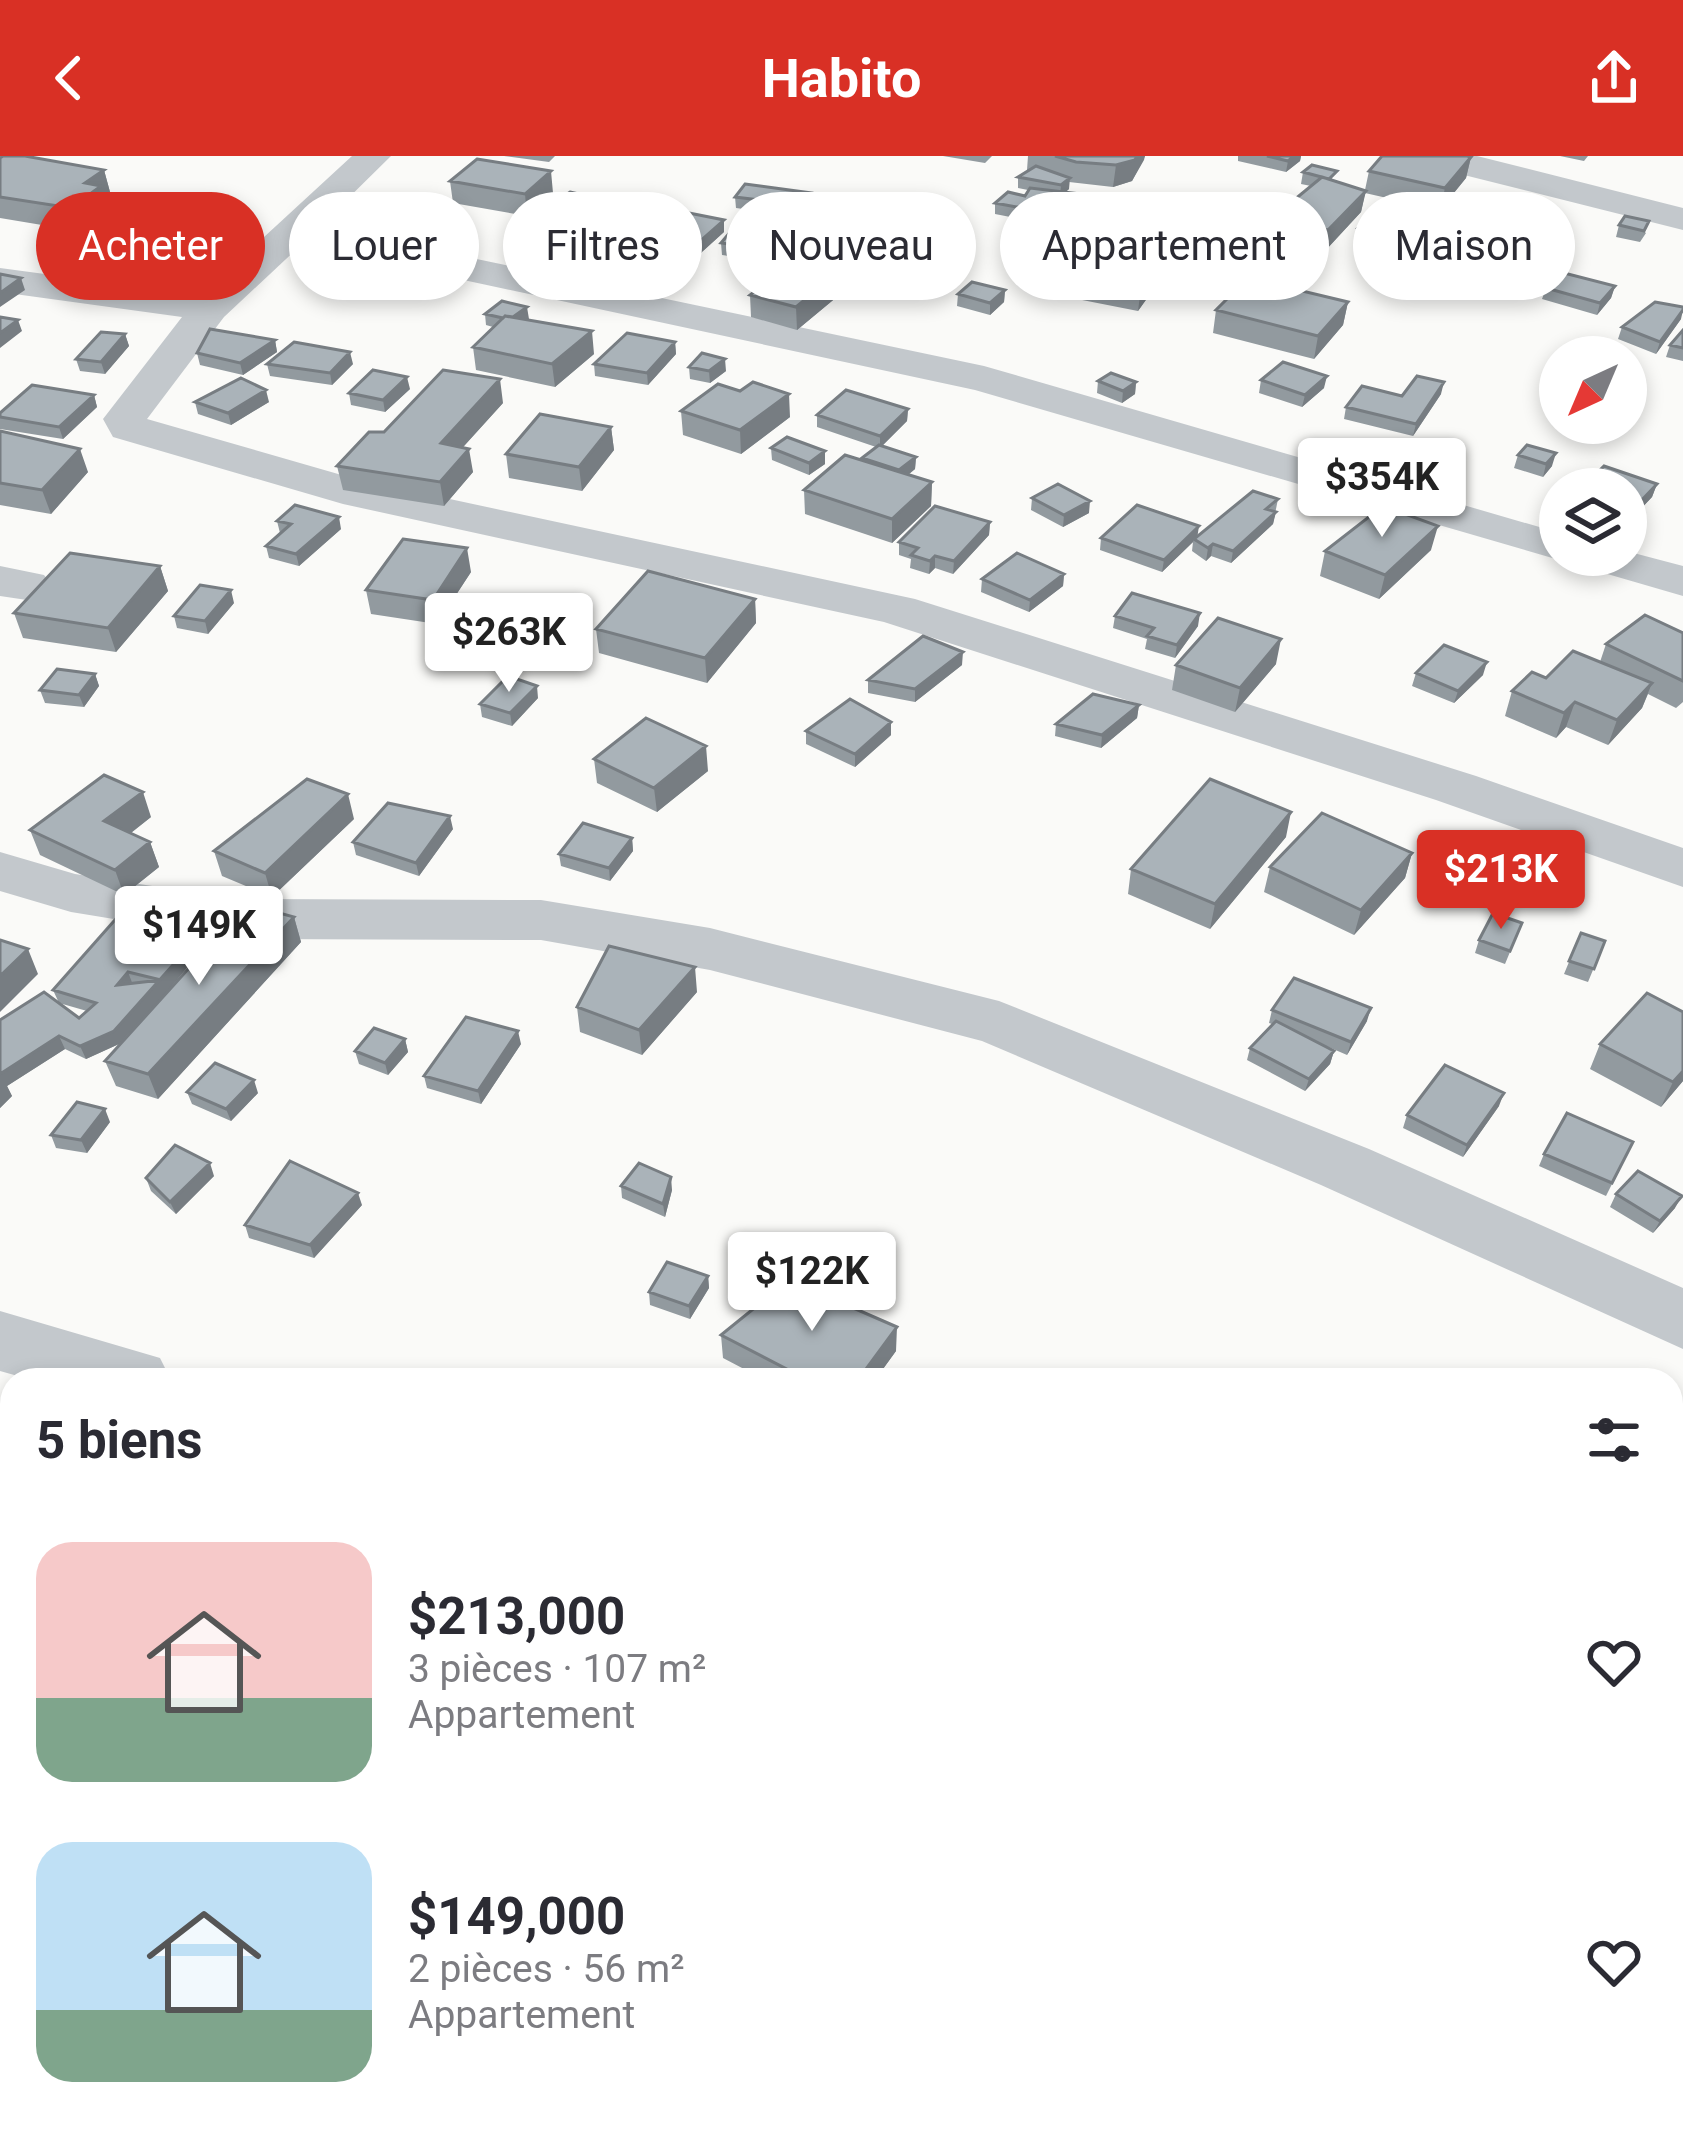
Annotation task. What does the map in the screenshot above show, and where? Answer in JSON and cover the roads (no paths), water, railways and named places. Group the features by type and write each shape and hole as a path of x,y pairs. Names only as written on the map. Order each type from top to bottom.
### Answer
{"street":[{"path":"337,192 373,156"},
{"path":"1432,156 1683,219"},
{"path":"289,238 210,308 124,419 129,428 343,490 897,610 1433,781 1683,868"},
{"path":"479,271 984,379 1539,542"},
{"path":"0,280 210,308"},
{"path":"1647,571 1683,581"},
{"path":"0,871 71,893 236,919 542,920 710,949 999,1023 1346,1167 1683,1320"},
{"path":"0,1341 93,1368"}]}
